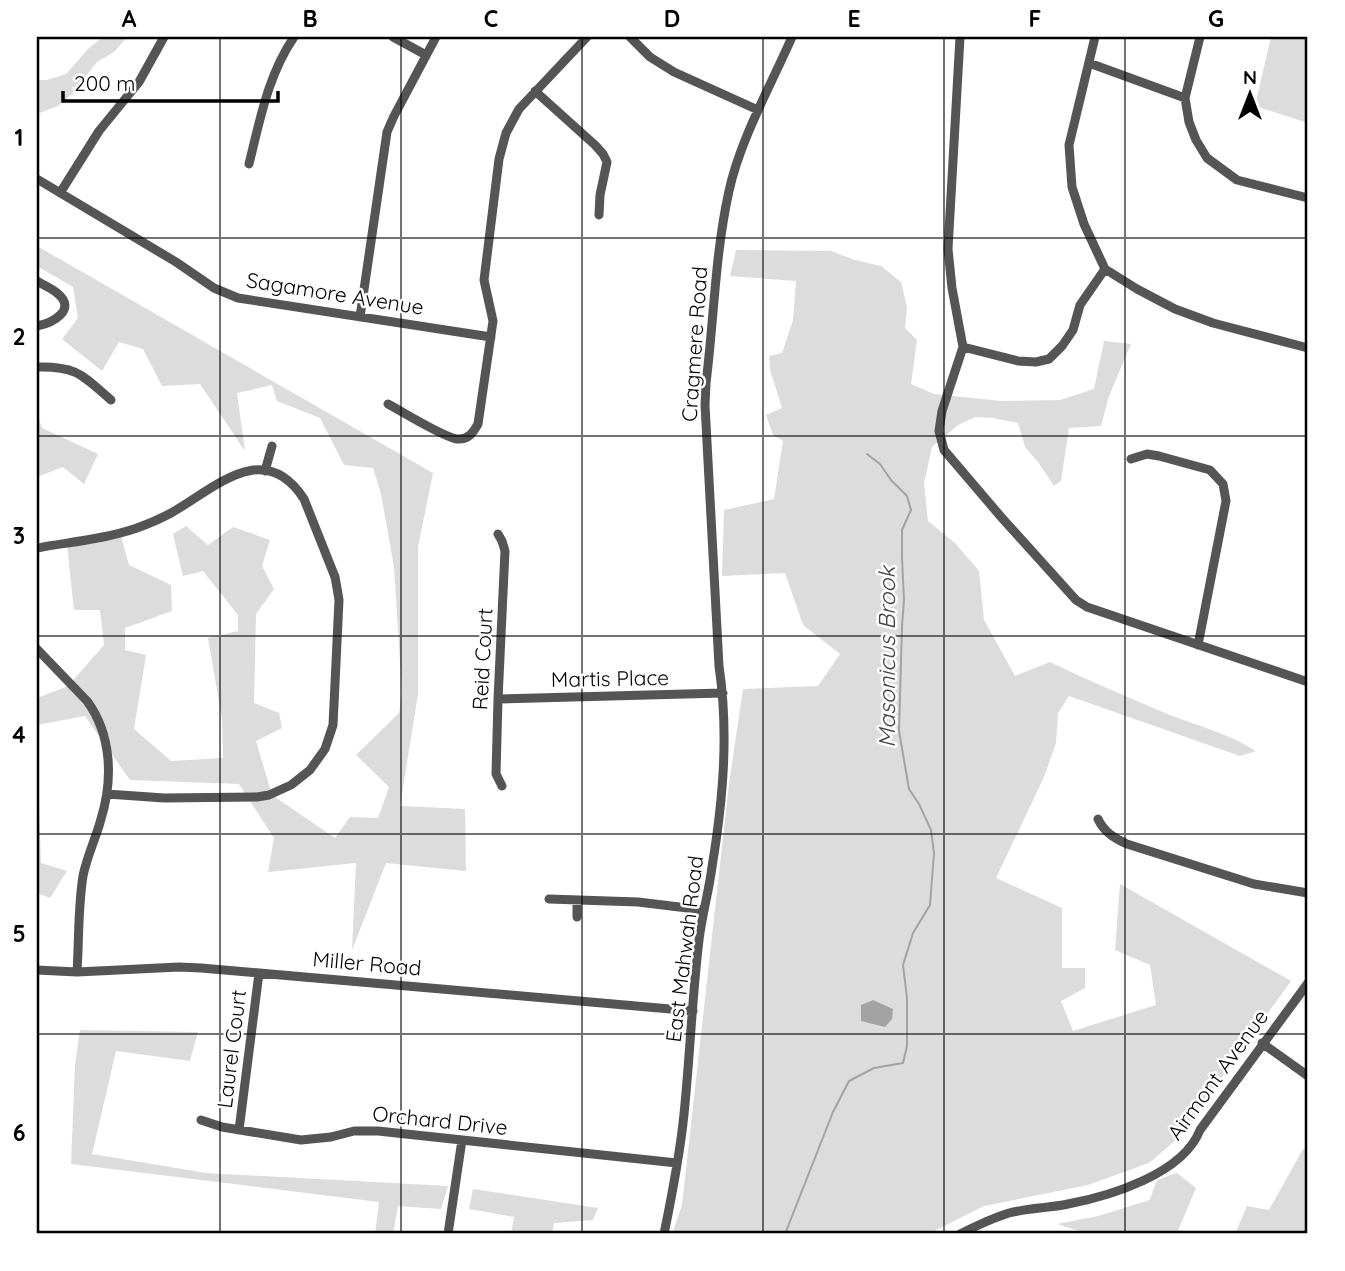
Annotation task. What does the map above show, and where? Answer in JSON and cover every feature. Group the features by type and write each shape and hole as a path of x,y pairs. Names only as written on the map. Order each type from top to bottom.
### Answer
{"street":[{"path":"60,193 99,131 139,82 164,37"},
{"path":"249,164 267,92 284,50 294,37"},
{"path":"393,37 426,55"},
{"path":"360,317 387,132 436,37"},
{"path":"388,404 456,439 473,433 478,424 493,321 484,280 499,159 506,133 519,110 535,91 587,37"},
{"path":"630,37 650,57 674,72 758,110"},
{"name":"Cragmere Road","path":"719,666 705,405 721,234 736,164 792,37"},
{"path":"960,37 948,249 963,347 942,411 939,431 944,450 1076,600 1087,607 1308,682"},
{"path":"1095,37 1069,145 1072,187 1084,224 1105,269 1188,314 1308,348"},
{"path":"1200,37 1185,99 1189,122 1207,158 1237,180 1308,198"},
{"path":"1089,63 1185,99"},
{"path":"535,91 603,154 607,162 599,215"},
{"name":"Sagamore Avenue","path":"37,179 176,262 214,288 238,298 491,337"},
{"path":"963,347 1018,361 1036,362 1049,359 1073,330 1080,306 1105,269"},
{"path":"37,281 59,294 63,300 63,310 59,317 50,323 37,326"},
{"path":"37,367 57,366 70,369 83,376 111,400"},
{"path":"265,471 271,446"},
{"path":"1131,460 1147,454 1159,456 1210,470 1223,484 1226,501 1198,645"},
{"path":"37,548 135,529 171,513 230,475 249,470 265,471 284,478 299,491 337,588 339,600 334,713 325,749 301,779 257,797 205,799 107,794"},
{"name":"Reid Court","path":"498,534 505,551 496,774 502,786"},
{"path":"37,649 87,701 99,721 106,744 107,794 84,873 77,972"},
{"name":"East Mahwah Road","path":"664,1234 684,1116 699,939 723,789 723,693 719,666"},
{"name":"Martis Place","path":"498,699 723,693"},
{"path":"1098,819 1102,828 1127,844 1254,884 1308,893"},
{"path":"549,899 639,902 704,910"},
{"path":"576,917 577,900"},
{"name":"Miller Road","path":"37,970 77,972 179,967 693,1012"},
{"name":"Laurel Court","path":"239,1130 259,973"},
{"name":"Airmont Avenue","path":"960,1234 1000,1216 1070,1204 1129,1187 1170,1167 1192,1144 1262,1043 1308,983"},
{"path":"1262,1043 1308,1076"},
{"name":"Orchard Drive","path":"201,1120 211,1125 301,1140 316,1140 366,1130 677,1163"},
{"path":"448,1234 462,1140"}],"shaded area":[{"path":"103,37 127,37 114,52 97,62 72,94 58,106 37,114 37,80 66,74 89,48"},
{"path":"1271,37 1308,37 1308,123 1255,106"},
{"path":"37,246 433,473 418,547 418,694 400,806 465,809 466,871 386,863 352,950 356,863 268,872 274,838 239,784 130,780 85,716 37,725 37,698 68,686 104,645 100,610 74,610 67,545 120,533 129,565 171,585 172,611 125,628 125,650 146,655 134,729 171,761 223,758 222,719 208,638 238,631 238,615 203,571 183,576 173,534 186,526 208,545 233,527 270,540 262,566 274,589 256,614 254,703 279,713 282,728 256,741 272,795 335,838 350,817 378,818 389,787 356,755 399,713 402,694 394,567 381,494 373,468 344,465 320,418 277,401 272,385 237,393 245,451 200,384 162,386 143,349 119,342 102,371 62,339 78,318 73,287 37,266"},
{"path":"736,250 831,251 881,266 901,282 907,307 905,328 917,340 911,384 934,394 1002,401 1060,400 1094,389 1104,341 1131,344 1109,396 1101,426 1069,428 1061,481 1054,486 1025,447 1018,423 975,417 958,425 932,447 924,483 928,521 955,543 979,571 984,620 1015,676 1050,662 1170,715 1225,735 1256,751 1240,756 1069,696 1058,713 1056,743 1044,777 996,878 1062,908 1062,968 1085,968 1085,988 1061,1001 1073,1031 1156,1005 1150,965 1115,950 1120,884 1291,981 1177,1139 1149,1163 1088,1185 984,1206 928,1234 672,1234 682,1205 729,784 743,689 818,686 840,654 803,625 785,573 722,576 724,510 774,499 783,441 773,435 766,415 782,408 770,370 769,356 782,353 793,320 796,281 730,276"},
{"path":"37,414 42,428 98,454 84,484 63,467 37,477"},
{"path":"37,744 41,863 67,871 50,898 37,893"},
{"path":"873,1000 893,1009 892,1019 885,1027 861,1021 861,1005"},
{"path":"80,1030 198,1032 190,1061 116,1051 92,1154 206,1173 448,1186 441,1209 398,1206 393,1234 375,1234 379,1202 71,1164 75,1065"},
{"path":"1303,1149 1308,1150 1308,1234 1235,1234 1247,1206 1269,1210"},
{"path":"1177,1173 1196,1188 1178,1234 1089,1234 1057,1224 1098,1216 1147,1201 1157,1180"},
{"path":"473,1189 598,1208 593,1220 554,1223 552,1234 511,1234 514,1217 469,1209"}],"waterway":[{"name":"Masonicus Brook","path":"785,1234 833,1112 849,1081 874,1068 903,1063 907,1046 907,998 903,965 913,933 930,905 934,853 931,830 909,789 899,731 904,600 902,530 911,510 907,496 880,464 867,454"}]}
